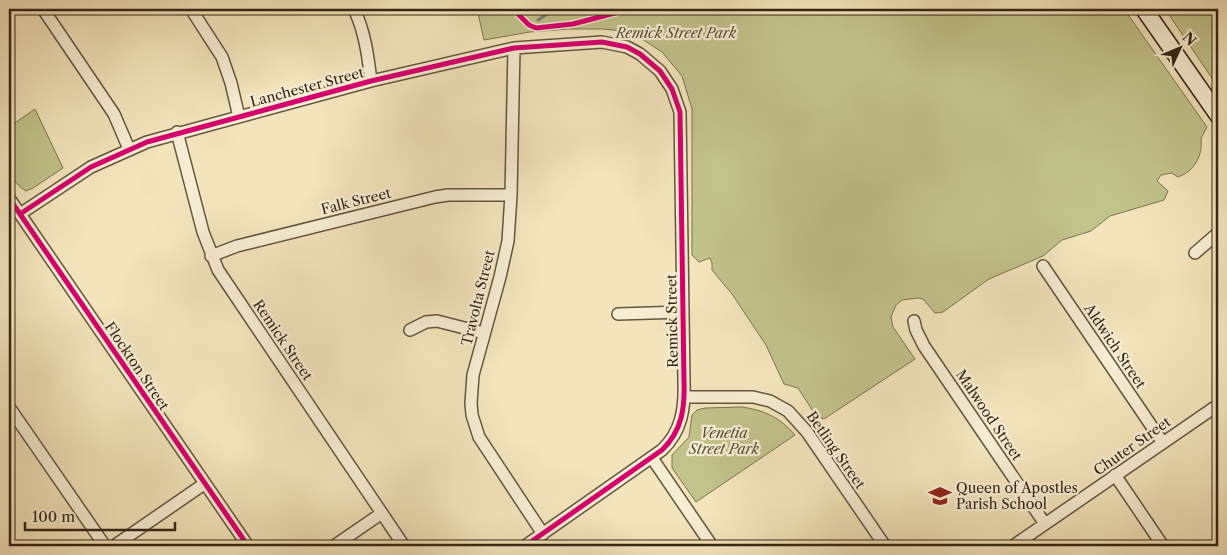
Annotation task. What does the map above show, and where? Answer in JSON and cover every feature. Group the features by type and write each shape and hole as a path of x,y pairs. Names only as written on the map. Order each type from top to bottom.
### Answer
{"main road":[{"path":"1144,9 1218,115"}],"street":[{"path":"43,9 114,114 129,149"},
{"path":"191,9 222,57 239,116"},
{"path":"354,9 368,50 371,81"},
{"name":"Lanchester Street","path":"20,214 84,172 129,149 177,132 371,81 514,48 589,42 620,45"},
{"name":"Remick Street","path":"525,546 667,446 677,431 682,418 684,397 680,112 672,89 660,70 640,54 620,45"},
{"name":"Travolta Street","path":"514,48 510,219 504,259 471,391 472,415 475,428 486,448 544,534"},
{"name":"Remick Street","path":"177,132 211,256 226,282 404,546"},
{"name":"Falk Street","path":"211,256 236,246 435,197 448,195 511,195"},
{"name":"Flockton Street","path":"9,198 248,546"},
{"path":"1195,253 1218,233"},
{"name":"Aldwich Street","path":"1042,266 1163,443"},
{"path":"618,314 683,312"},
{"path":"410,330 426,322 437,321 484,333"},
{"name":"Malwood Street","path":"914,321 924,346 1045,524"},
{"name":"Betling Street","path":"684,397 753,397 770,401 788,411 808,432 885,546"},
{"name":"Chuter Street","path":"1013,546 1218,405"},
{"path":"11,414 104,546"},
{"path":"652,458 712,546"},
{"path":"1115,476 1163,546"},
{"path":"114,546 204,484"},
{"path":"334,546 382,513"}],"green space":[{"name":"Remick Street Park","path":"469,9 1124,9 1207,127 1201,138 1201,150 1197,162 1193,167 1178,177 1172,173 1161,175 1157,181 1168,191 1164,200 1110,216 1091,231 1062,240 1043,256 989,279 943,312 935,313 923,299 902,300 896,305 891,317 893,327 915,359 824,419 816,416 798,388 784,384 766,345 732,294 712,270 710,258 699,262 692,255 692,109 682,76 662,52 639,37 623,31 603,29 530,32 484,40 478,13"},
{"path":"1165,9 1218,9 1218,87"},
{"path":"35,109 63,168 26,191 18,185 10,170 8,162 9,127"},
{"name":"Venetia Street Park","path":"742,407 758,410 778,419 795,435 696,502 672,468 672,455 689,437 692,415 697,410"}],"waterway":[{"path":"538,20 555,9"}],"cycle path":[{"path":"506,9 516,12 529,25 536,28 573,24 630,9"},
{"path":"20,214 91,167 147,142 371,81 514,48 602,42 627,47 640,54 660,71 672,89 680,112 683,410 674,435 662,450 525,546"},
{"path":"9,198 248,546"}],"place":[{"name":"Queen of Apostles Parish School","path":"940,496"}]}
